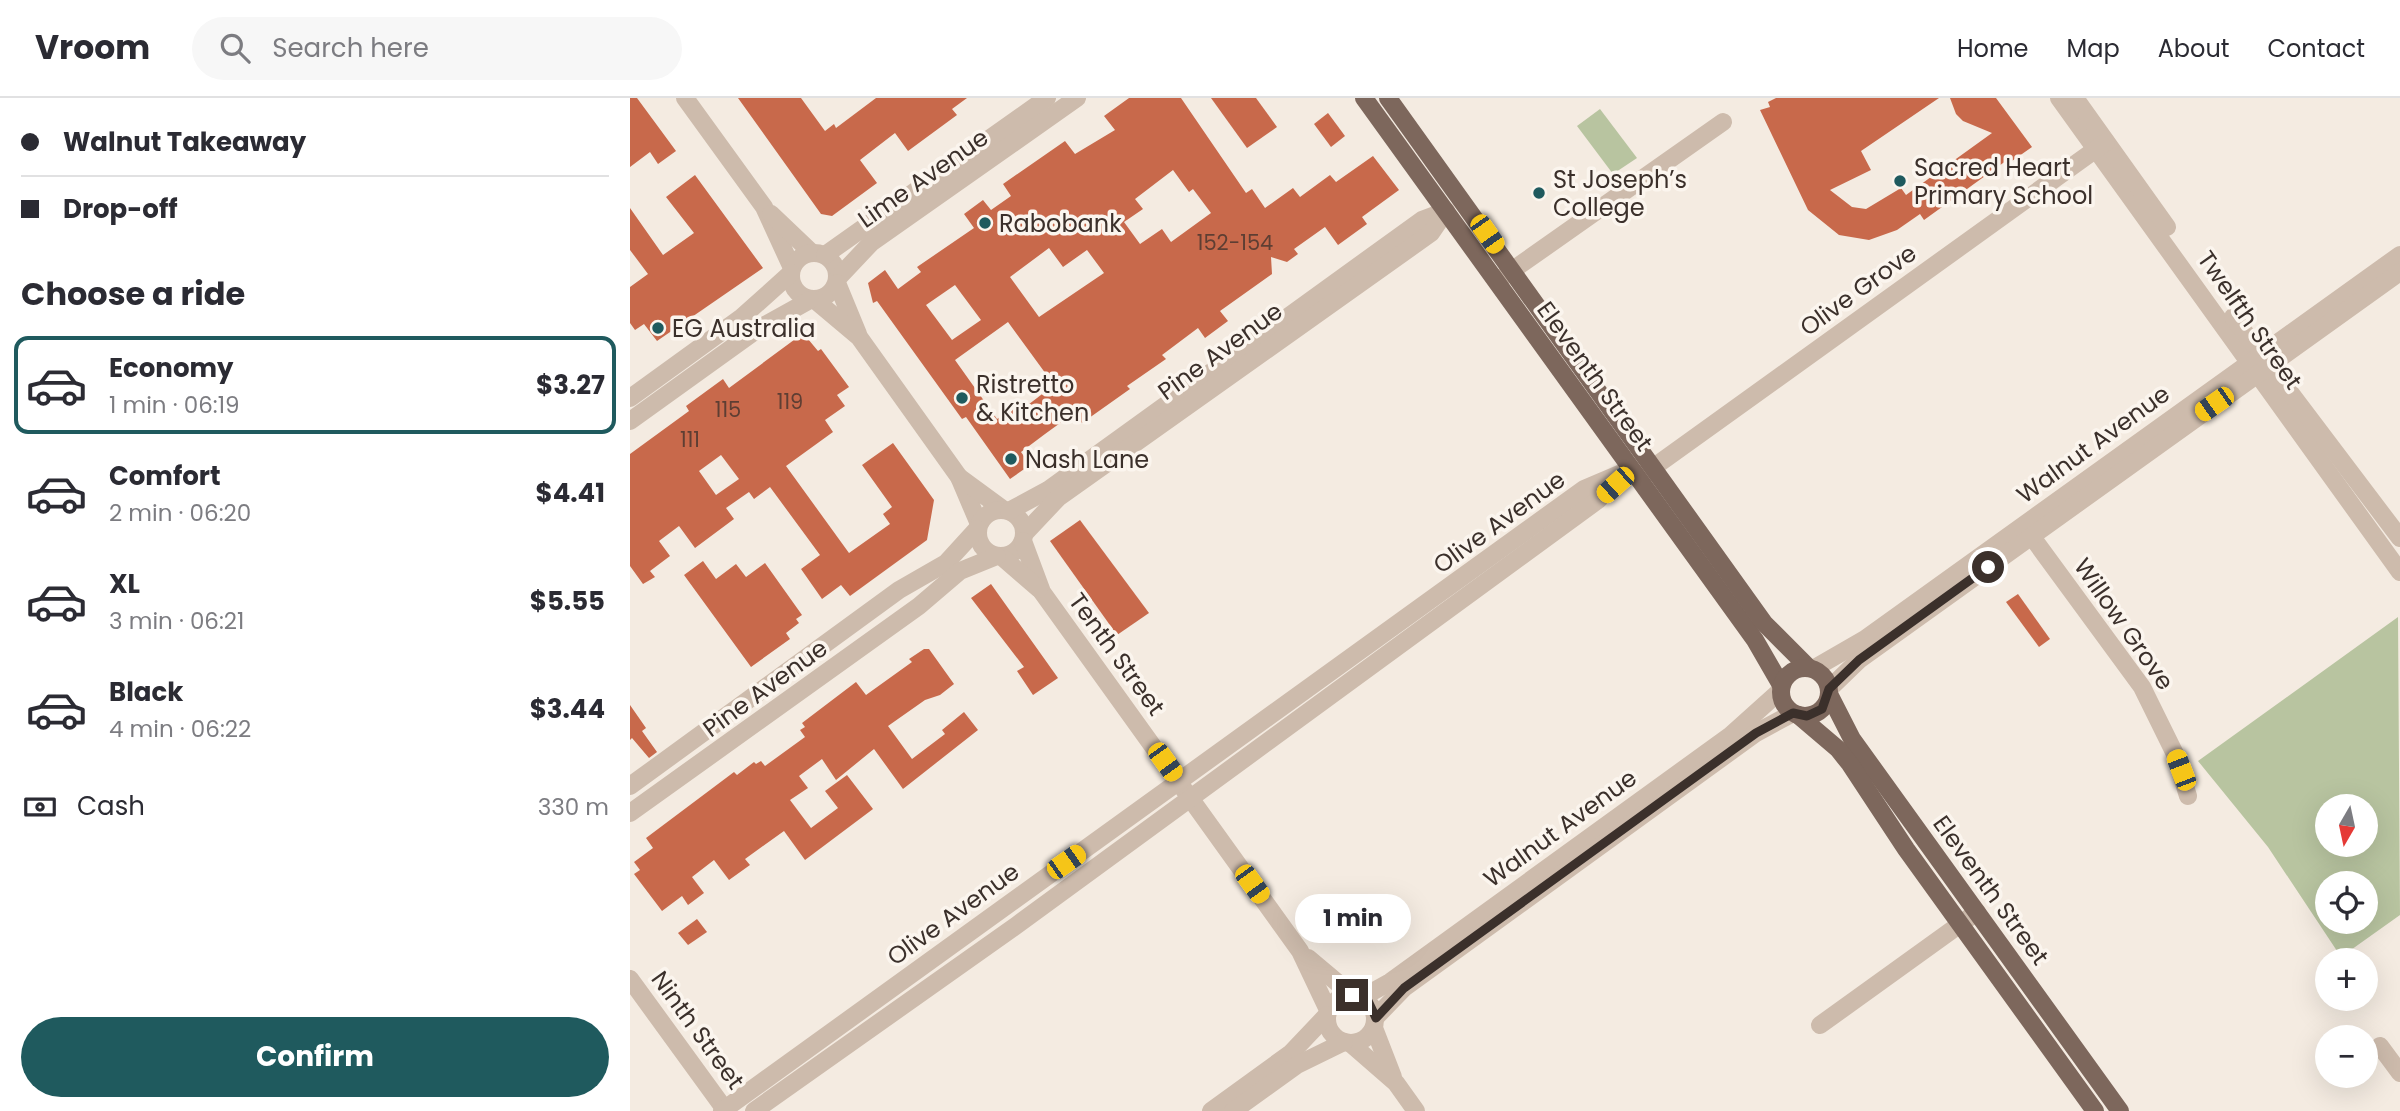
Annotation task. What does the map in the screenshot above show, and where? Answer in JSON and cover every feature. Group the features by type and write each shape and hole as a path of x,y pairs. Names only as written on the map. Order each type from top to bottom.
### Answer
{"main road":[{"name":"Eleventh Street","path":"1364,98 1755,640 1780,688"},
{"name":"Eleventh Street","path":"1388,98 1764,623 1810,668"},
{"name":"Pine Avenue","path":"1446,211 1462,199"},
{"path":"1810,668 1824,677 1829,692 1822,709 1815,714 1795,714 1783,704 1780,688 1794,670 1810,668"},
{"name":"Eleventh Street","path":"1829,692 1852,739 2120,1111"},
{"name":"Eleventh Street","path":"1795,714 1838,749 1959,924 2095,1111"}],"street":[{"path":"685,98 764,207 791,270 797,293 813,300 859,337"},
{"name":"Lime Avenue","path":"819,254 1047,98"},
{"name":"Lime Avenue","path":"837,281 871,243 1077,98"},
{"name":"Twelfth Street","path":"2059,98 2101,146 2259,363 2400,572"},
{"name":"Twelfth Street","path":"2075,98 2101,146"},
{"path":"1497,282 1723,122"},
{"name":"Olive Grove","path":"1634,473 1654,467 2101,146"},
{"path":"764,207 835,265 837,281 859,337 959,477 984,550 999,557 1015,552 1023,538 1020,520 959,477"},
{"name":"Pine Avenue","path":"1006,511 1048,490 1422,220 1446,211"},
{"name":"Pine Avenue","path":"1023,538 1058,498 1431,233 1446,211"},
{"path":"630,398 742,317 791,270 800,257 819,254"},
{"name":"Walnut Avenue","path":"1810,668 1865,639 2027,530 2259,363 2400,254"},
{"name":"Walnut Avenue","path":"2259,363 2400,272"},
{"path":"630,421 758,329 828,295 837,281"},
{"name":"Twelfth Street","path":"2259,363 2400,538"},
{"name":"Olive Avenue","path":"724,1110 1584,489 1634,473"},
{"name":"Olive Avenue","path":"754,1111 1191,798 1634,473"},
{"path":"978,527 989,513 1006,511"},
{"name":"Pine Avenue","path":"630,786 899,590 946,563 978,527"},
{"name":"Walnut Avenue","path":"1829,692 1859,660 2027,530"},
{"name":"Willow Grove","path":"2027,530 2142,687 2175,754 2188,796"},
{"name":"Tenth Street","path":"1023,538 1042,592"},
{"name":"Pine Avenue","path":"630,813 919,606 950,577 999,557"},
{"name":"Tenth Street","path":"999,557 1042,592 1191,798 1300,951 1328,1013"},
{"name":"Walnut Avenue","path":"1357,996 1390,982 1731,735 1780,688"},
{"name":"Walnut Avenue","path":"1375,1023 1413,982 1756,733 1795,714"},
{"path":"716,723 731,743"},
{"path":"1820,1026 1977,912"},
{"name":"Tenth Street","path":"1300,951 1357,996"},
{"name":"Ninth Street","path":"630,979 724,1110"},
{"path":"1211,1111 1302,1044 1337,999 1357,996 1372,1006 1375,1023 1396,1083"},
{"path":"1328,1013 1329,1029 1396,1083 1416,1111"},
{"path":"1233,1111 1297,1065 1347,1042 1364,1039 1375,1023"},
{"path":"2380,1046 2400,1073"}],"green space":[{"path":"1600,109 1637,158 1613,174 1577,126"},
{"path":"2398,617 2400,915 2378,931 2378,871 2315,871 2315,918 2268,847 2198,761"},
{"path":"2326,934 2373,934 2354,948 2335,948"}],"building":[{"path":"630,98 637,98 676,151 658,164 650,152 630,167"},
{"path":"738,98 801,98 825,131 834,124 836,128 876,98 967,98 952,109 957,115 908,151 895,133 860,160 877,183 832,216 821,214"},
{"path":"1129,98 1181,98 1246,193 1252,189 1265,208 1293,188 1300,197 1330,175 1336,182 1373,156 1399,190 1362,217 1367,224 1338,245 1325,227 1294,249 1298,254 1287,262 1271,257 1272,274 1220,311 1228,321 1205,338 1198,328 1162,355 1166,359 1127,386 1130,389 1082,423 1074,413 1045,434 1021,452 1030,465 1010,479 966,417 962,419 877,301 873,303 868,283 885,270 898,289 921,272 917,267 974,228 964,214 983,200 991,210 1011,196 1003,184 1065,141 1075,154 1115,130 1104,116","holes":["1173,170 1189,192 1193,189 1211,213 1171,242 1162,229 1140,244 1124,222 1143,209 1135,199","1049,248 1063,267 1087,250 1104,273 1039,317 1010,277","955,285 981,320 952,340 926,305","1008,322 1054,385 1020,411 1016,406 997,419 955,360"]},
{"path":"1211,98 1256,98 1277,127 1247,148"},
{"path":"1776,98 1939,98 1861,151 1871,170 1830,190 1852,207 1866,209 1901,188 1906,195 1992,133 1963,121 1956,114 1950,98 1996,98 2032,147 2012,161 2010,158 1924,220 1920,214 1897,230 1869,240 1839,235 1808,210 1760,110 1770,107 1768,102"},
{"path":"1328,113 1345,136 1331,147 1314,124"},
{"path":"695,175 763,268 657,341 644,324 635,330 630,323 630,287 648,274 630,250 630,208 663,255 694,233 666,197"},
{"path":"798,337 808,339 818,351 821,349 849,387 837,395 845,406 825,420 833,432 786,466 849,553 890,524 883,514 892,507 862,465 893,443 934,500 927,540 850,596 841,585 822,599 801,569 820,555 770,487 754,499 749,492 726,508 734,519 695,548 679,526 659,541 670,556 650,571 655,577 643,584 630,566 630,454 689,411 686,406 723,379 729,388","holes":["721,455 739,479 716,495 699,471"]},
{"path":"1080,520 1149,613 1117,635 1050,541"},
{"path":"703,561 716,579 736,564 746,577 765,563 802,615 796,619 799,623 786,633 790,639 751,667 684,575"},
{"path":"991,584 1058,678 1033,695 1017,671 1024,667 971,598"},
{"path":"2018,594 2050,639 2039,647 2006,602"},
{"path":"924,649 929,649 954,684 888,726 912,759 945,734 942,730 964,712 978,730 903,789 874,749 836,780 822,759 799,776 808,788 790,800 811,828 838,808 825,791 847,775 873,809 805,860 784,831 745,859 750,865 729,880 714,860 692,877 704,893 688,905 682,896 662,911 634,874 640,870 634,862 653,848 646,838 734,772 737,775 754,762 756,764 761,761 765,766 805,737 800,730 805,727 802,723 856,682 866,695 912,662 909,659"},
{"path":"630,705 646,728 642,731 657,752 649,758 632,738 630,740"},
{"path":"697,919 707,932 688,945 678,933"}],"place":[{"name":"Sacred Heart Primary School","path":"1900,181"},
{"name":"St Joseph’s College","path":"1539,193"},
{"name":"Rabobank","path":"985,223"},
{"name":"EG Australia","path":"658,328"},
{"name":"Ristretto & Kitchen","path":"962,398"},
{"name":"Nash Lane","path":"1011,459"}],"route":[{"path":"1352,995 1368,1001 1376,1018 1404,988 1756,733 1793,713 1807,716 1822,709 1827,702 1829,689 1859,660 1988,567"}]}
